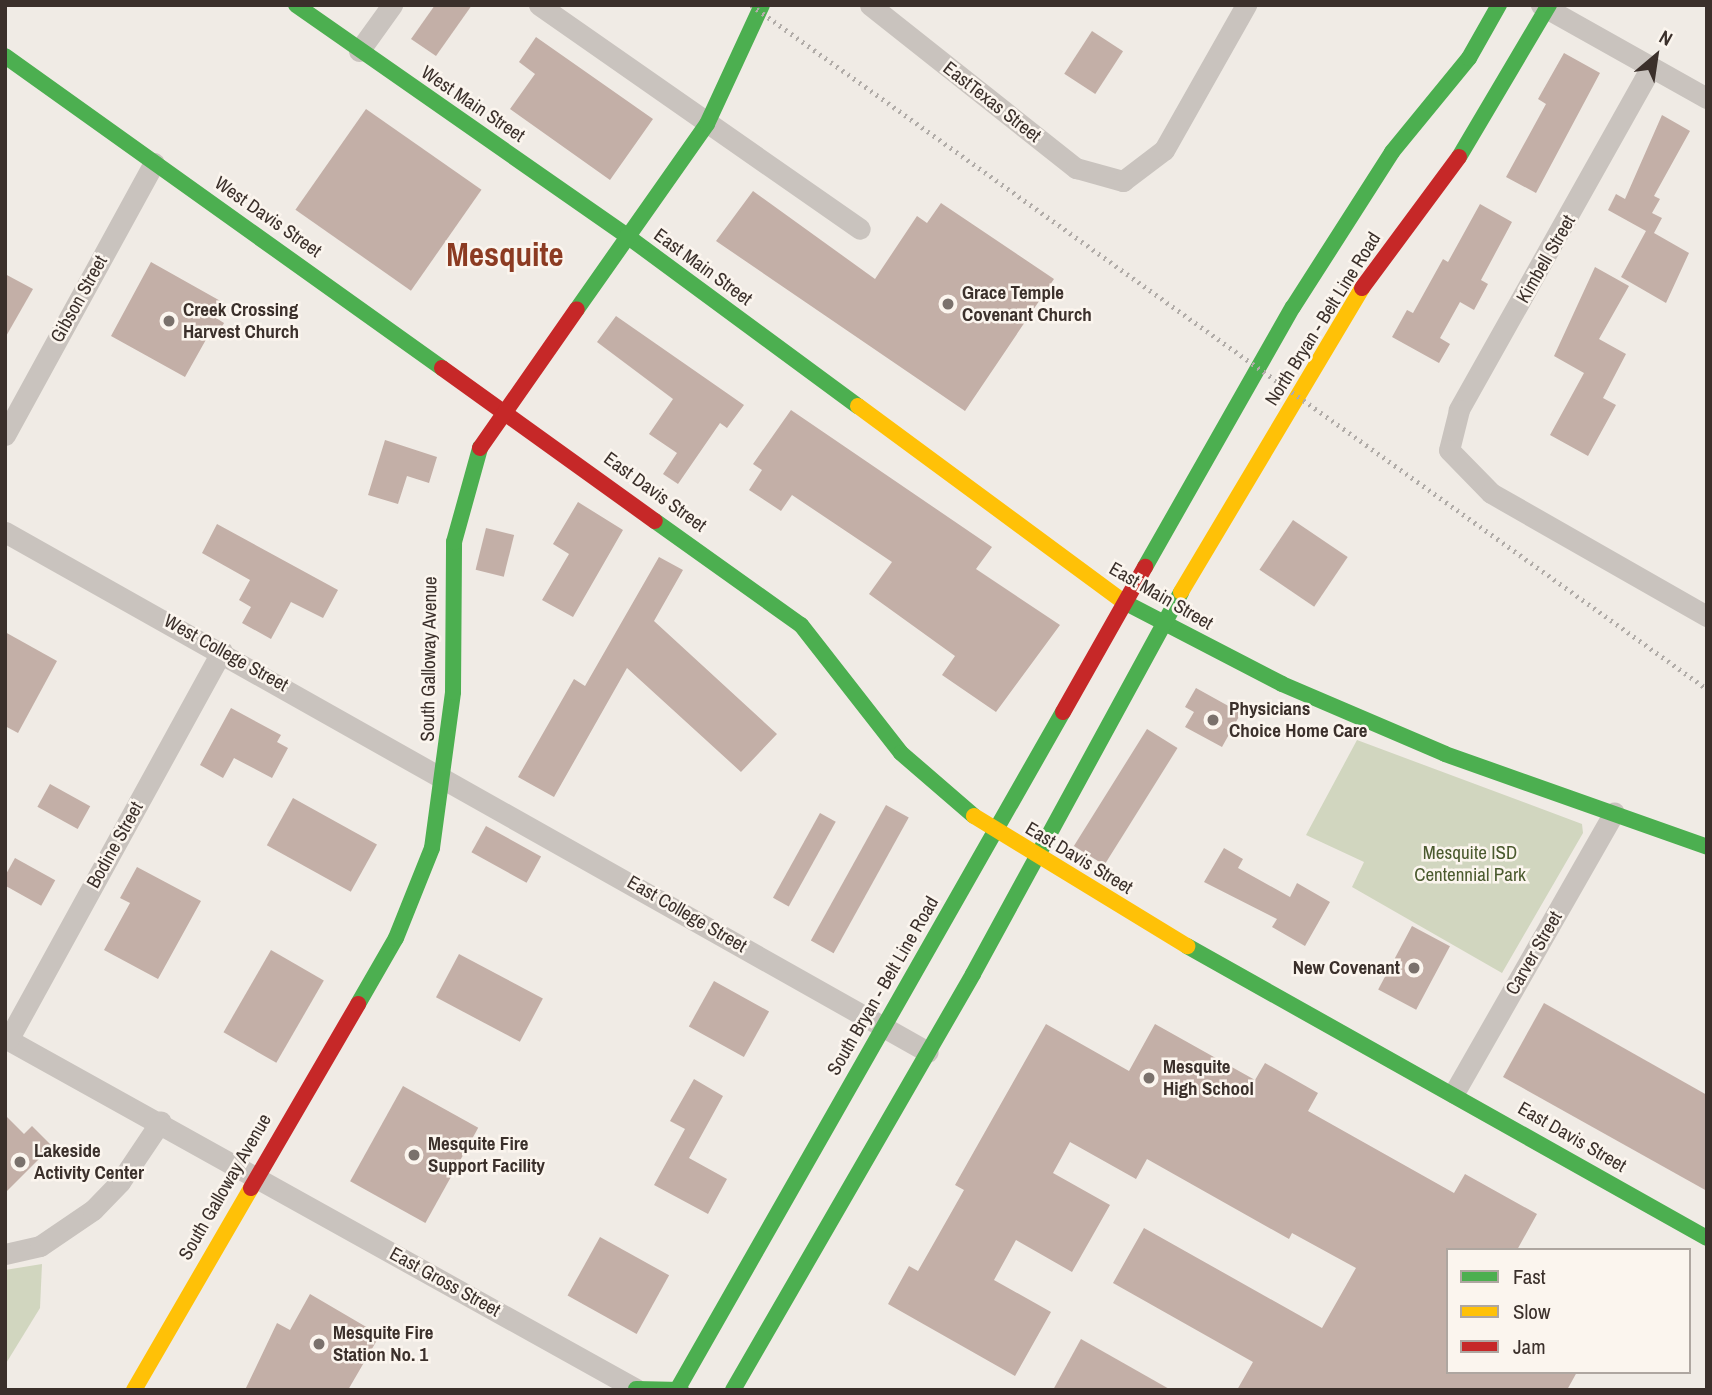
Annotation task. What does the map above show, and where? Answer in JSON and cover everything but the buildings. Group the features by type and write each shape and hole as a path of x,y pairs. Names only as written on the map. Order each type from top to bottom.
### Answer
{"main road":[{"name":"West Main Street","path":"296,5 627,236"},
{"path":"707,124 702,99 745,5"},
{"name":"South Galloway Avenue","path":"134,1390 254,1176 396,938 432,848 446,776 454,542 473,458 707,124 762,5"},
{"name":"North Bryan - Belt Line Road","path":"1126,604 1293,307 1392,152 1469,58 1499,5"},
{"name":"North Bryan - Belt Line Road","path":"1162,624 1377,264 1471,143 1546,6"},
{"name":"West Davis Street","path":"5,56 507,411"},
{"name":"East Main Street","path":"627,236 1126,604 1282,684 1445,754 1707,847"},
{"name":"East Davis Street","path":"507,411 801,625 901,753 952,801 1036,858 1707,1238"},
{"name":"South Bryan - Belt Line Road","path":"679,1389 1126,604"},
{"path":"733,1390 928,1052 1162,624"},
{"name":"East Gross Street","path":"637,1389 679,1389"}],"street":[{"path":"359,51 392,5"},
{"path":"538,5 860,229"},
{"name":"EastTexas Street","path":"870,5 1076,169 1123,181 1164,150 1246,5"},
{"path":"1546,6 1650,69 1707,98"},
{"name":"Kimbell Street","path":"1650,69 1459,410 1449,450 1490,493 1707,616"},
{"name":"Gibson Street","path":"5,435 154,163"},
{"name":"West College Street","path":"5,532 446,776"},
{"name":"Bodine Street","path":"7,1039 222,651"},
{"name":"East College Street","path":"446,776 928,1052"},
{"name":"Carver Street","path":"1454,1093 1614,813"},
{"name":"East Gross Street","path":"7,1039 161,1121 254,1176 637,1389"},
{"path":"5,1254 40,1246 93,1210 120,1182 161,1121"}],"green space":[{"name":"Mesquite ISD Centennial Park","path":"1357,740 1582,824 1583,833 1502,973 1352,887 1364,862 1306,835"},
{"path":"42,1264 40,1308 5,1365 5,1270"}],"railway":[{"path":"751,5 1707,689"}],"traffic: fast":[{"path":"296,5 627,236 858,406"},
{"path":"577,309 707,124 762,5"},
{"path":"1145,567 1293,307 1392,152 1469,58 1499,5"},
{"path":"1459,157 1549,5"},
{"path":"5,56 442,368"},
{"path":"358,1004 396,938 432,848 453,692 454,542 480,448"},
{"path":"655,521 801,625 901,753 974,816"},
{"path":"733,1390 973,974 1181,592"},
{"path":"1124,602 1282,684 1445,754 1707,847"},
{"path":"677,1390 1063,712"},
{"path":"1187,946 1707,1238"},
{"path":"636,1389 681,1390"}],"traffic: slow":[{"path":"1181,592 1362,288"},
{"path":"858,406 1124,602"},
{"path":"974,816 1187,946"},
{"path":"134,1390 251,1188"}],"traffic: jam":[{"path":"1362,288 1459,157"},
{"path":"480,448 577,309"},
{"path":"442,368 655,521"},
{"path":"1063,712 1145,567"},
{"path":"251,1188 358,1004"}],"place":[{"name":"Grace Temple Covenant Church","path":"948,304"},
{"name":"Creek Crossing Harvest Church","path":"169,321"},
{"name":"Physicians Choice Home Care","path":"1213,720"},
{"name":"New Covenant","path":"1414,968"},
{"name":"Mesquite High School","path":"1149,1078"},
{"name":"Mesquite Fire Support Facility","path":"414,1155"},
{"name":"Lakeside Activity Center","path":"20,1162"},
{"name":"Mesquite Fire Station No. 1","path":"319,1344"}],"district":[{"name":"Mesquite","path":"505,255"}]}
